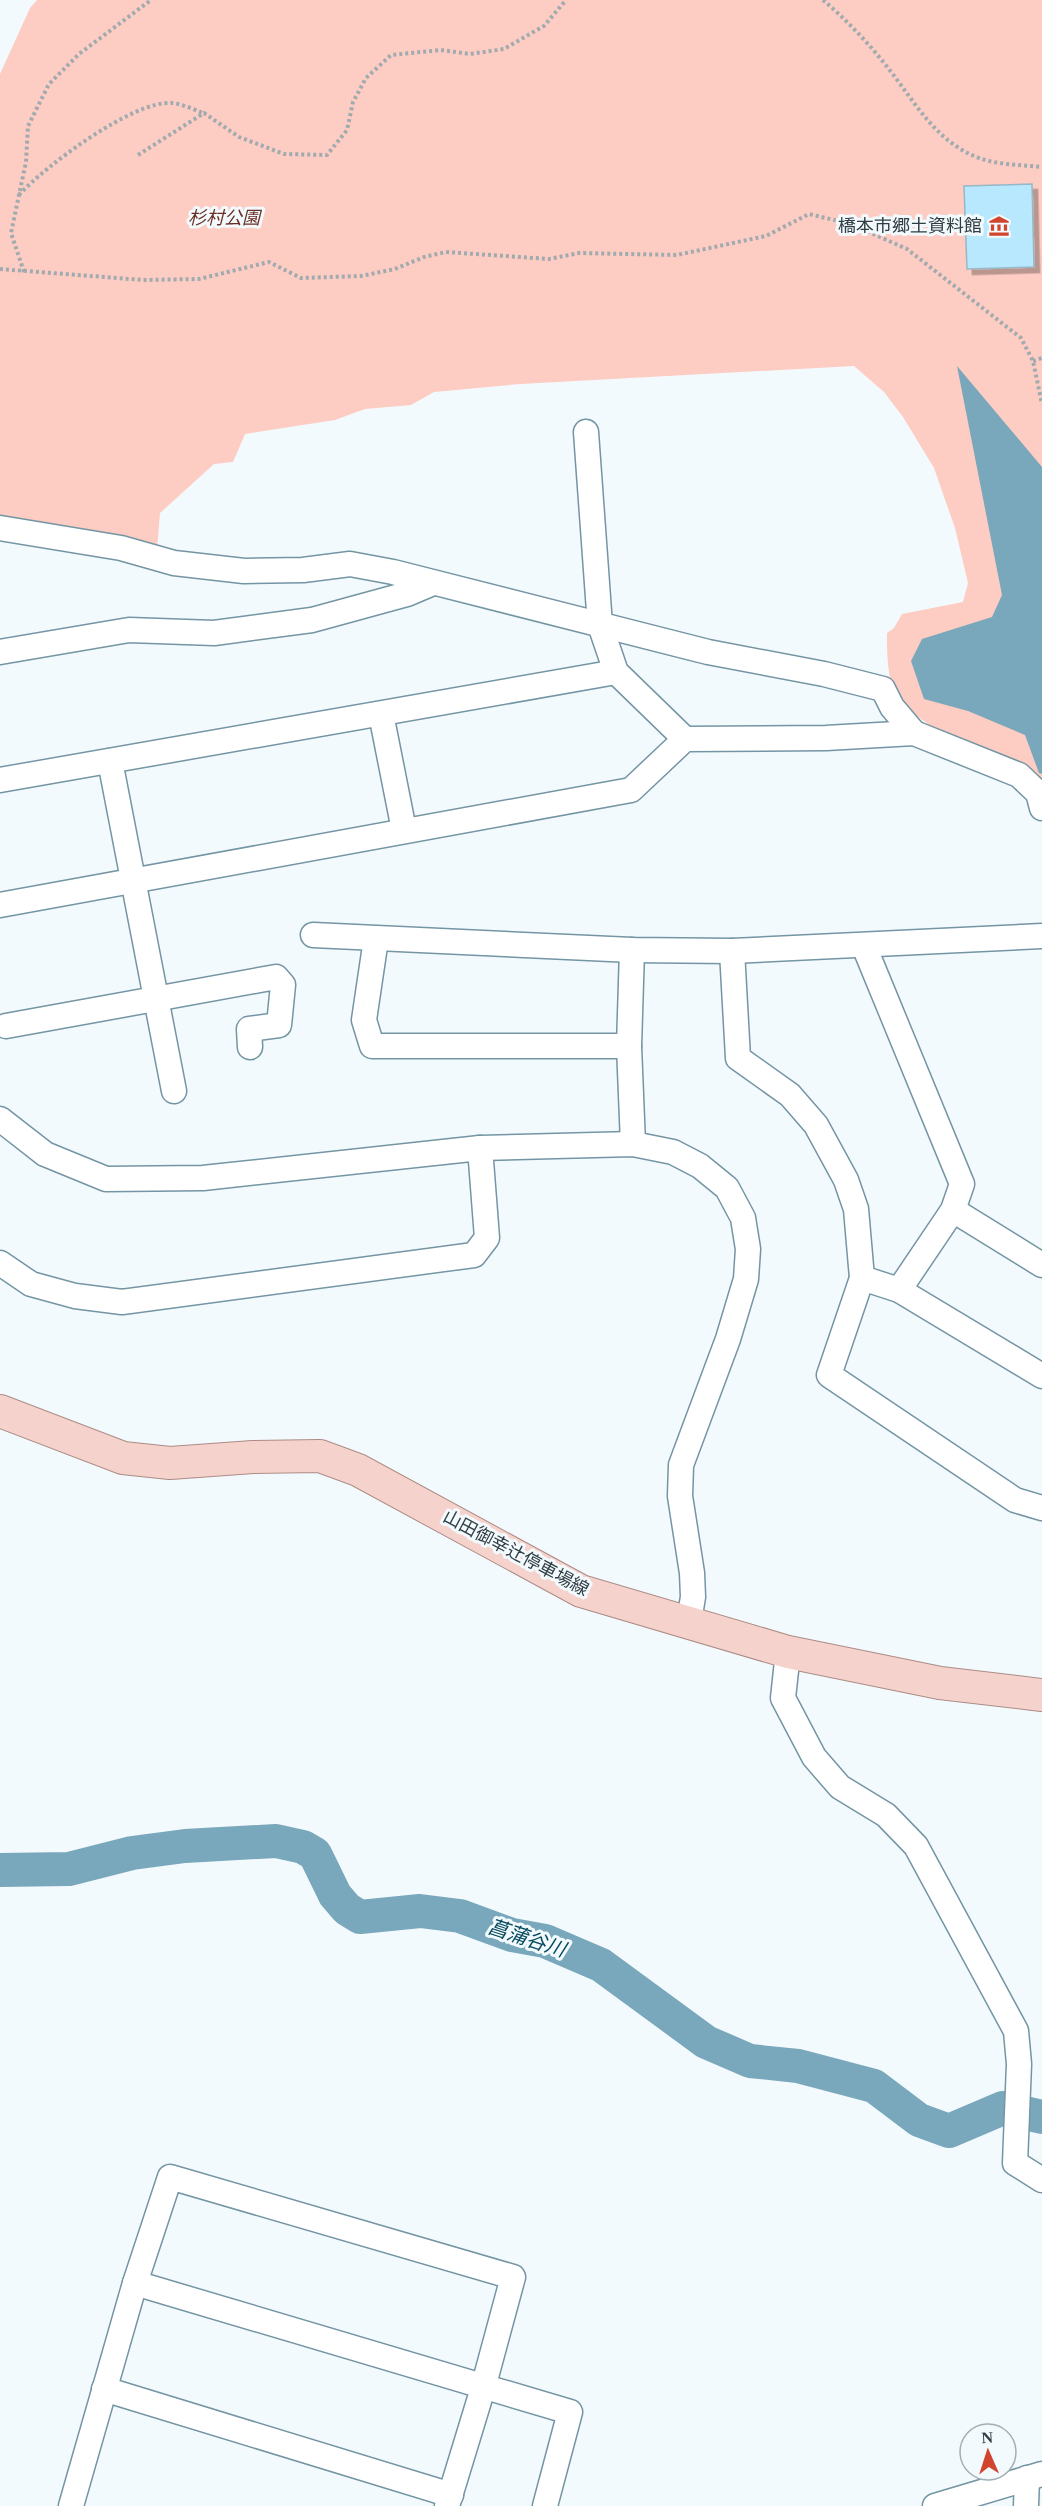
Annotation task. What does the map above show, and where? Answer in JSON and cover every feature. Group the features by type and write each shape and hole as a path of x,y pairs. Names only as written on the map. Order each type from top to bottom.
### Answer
{"main road":[{"name":"山田御幸辻停車場線","path":"0,1411 123,1458 170,1463 253,1457 320,1456 358,1470 581,1591 788,1652 940,1683 1042,1695"}],"street":[{"path":"586,432 600,625 616,672 686,739"},
{"path":"0,528 121,548 174,562 244,572 303,570 350,564 708,652 824,674 883,689 892,707 914,733"},
{"path":"0,652 129,630 214,633 312,620 407,594 433,583"},
{"path":"0,780 616,672"},
{"path":"381,714 404,830"},
{"path":"0,905 631,790 686,739 826,738 914,733 1019,775 1038,794 1042,808"},
{"path":"110,761 174,1091"},
{"path":"313,935 632,950 732,951 1042,936"},
{"path":"376,939 364,1020 372,1046 628,1046"},
{"path":"864,946 962,1184 953,1210 899,1290"},
{"path":"632,950 628,1046 633,1144"},
{"path":"732,951 738,1058 790,1095 816,1125 846,1180 856,1209 861,1278 829,1375 1015,1500 1042,1508"},
{"path":"6,1026 276,977 283,985 279,1025 249,1029 250,1047"},
{"path":"0,1119 45,1154 106,1179 203,1178 480,1148 633,1144 673,1152 700,1166 726,1188 743,1218 748,1249 746,1279 728,1339 681,1465 680,1497 692,1573 693,1597 689,1621"},
{"path":"0,1263 32,1284 75,1296 122,1302 474,1255 487,1238 480,1148"},
{"path":"953,1210 1042,1265"},
{"path":"861,1278 899,1290 1042,1376"},
{"path":"788,1652 783,1698 810,1750 840,1787 886,1815 916,1846 1016,2031 1019,2064 1015,2163 1042,2180"},
{"path":"77,2504 104,2389 135,2283 170,2177 513,2277 449,2501 104,2389"},
{"path":"135,2283 570,2412 545,2506"},
{"path":"935,2506 1035,2476"},
{"path":"1026,2506 1035,2476"}],"path":[{"path":"24,272 11,233 26,162 28,126 50,84 79,54 151,0"},
{"path":"17,198 41,174 85,140 146,107 172,103 204,113 239,137 284,154 327,155 347,130 353,102 366,78 392,55 418,50 470,54 504,50 544,26 566,0"},
{"path":"823,0 855,31 894,75 924,119 952,145 980,158 1042,167"},
{"path":"138,155 204,113"},
{"path":"0,269 143,279 199,279 269,262 301,278 361,276 395,269 424,257 446,252 549,259 579,253 676,255 766,236 810,214 850,224 908,249 1022,338 1033,362 1042,404"},
{"path":"1033,362 1042,358"}],"green space":[{"name":"杉村公園","path":"37,0 1042,0 1042,785 983,756 936,729 901,701 893,688 888,668 887,633 894,628 902,614 963,602 968,583 955,528 934,468 903,417 884,392 854,366 520,384 434,392 411,405 365,409 335,420 245,434 233,462 214,464 160,513 157,549 0,518 0,74 30,8"}],"water":[{"path":"957,366 1042,467 1042,774 1039,773 1025,735 968,711 924,699 911,661 922,639 992,617 1002,595"}],"building":[{"name":"橋本市郷土資料館","path":"1032,184 1034,267 967,269 964,186"}],"waterway":[{"name":"菖蒲谷川","path":"0,1870 69,1869 132,1853 185,1846 276,1841 303,1847 315,1854 335,1895 347,1909 360,1917 420,1911 460,1916 512,1935 545,1941 601,1965 706,2042 750,2061 798,2066 874,2086 919,2120 949,2131 1003,2108 1042,2117"}],"place":[{"name":"橋本市郷土資料館","path":"999,226"}]}
